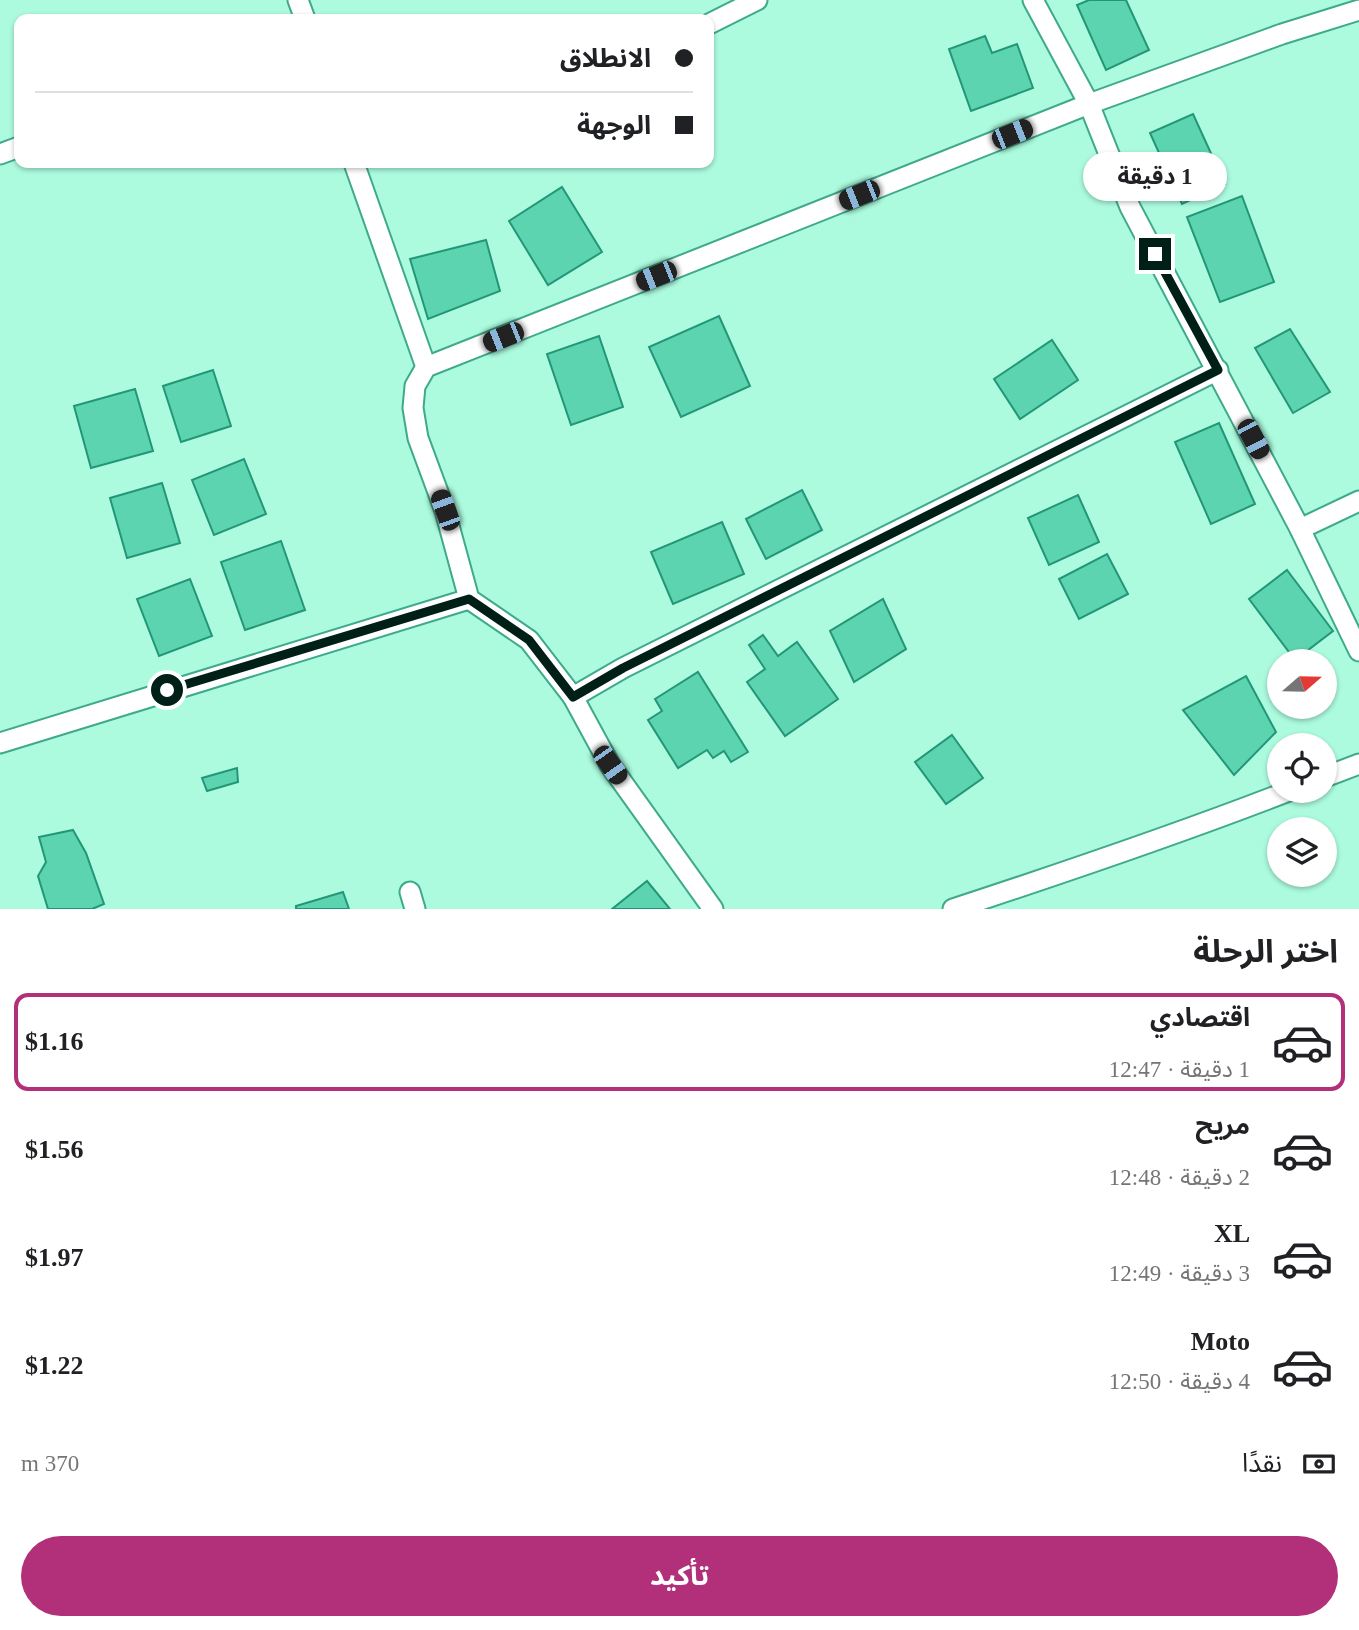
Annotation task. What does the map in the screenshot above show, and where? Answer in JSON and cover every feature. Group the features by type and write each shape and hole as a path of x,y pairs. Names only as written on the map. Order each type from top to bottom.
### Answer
{"street":[{"path":"714,22 757,0"},
{"path":"1033,0 1089,104 1130,207 1218,370 1359,651"},
{"path":"713,909 610,765 573,697 529,640 469,599 445,510 418,438 413,408 415,386 426,367 1089,104 1282,34 1359,10"},
{"path":"361,168 426,367"},
{"path":"573,697 623,668 1218,370"},
{"path":"1300,529 1359,501"},
{"path":"0,743 469,599"},
{"path":"1337,772 1359,764"},
{"path":"953,909 1267,800"}],"building":[{"path":"1089,0 1126,0 1149,50 1106,70 1077,5"},
{"path":"985,36 992,53 1017,44 1033,88 971,111 949,49"},
{"path":"1193,114 1225,184 1182,204 1150,133"},
{"path":"562,187 602,252 548,285 509,221"},
{"path":"1242,196 1274,282 1220,302 1187,217"},
{"path":"486,240 500,291 428,319 410,259"},
{"path":"719,316 750,386 681,417 649,347"},
{"path":"1290,329 1330,392 1293,413 1255,348"},
{"path":"599,336 623,407 571,425 547,354"},
{"path":"1052,340 1078,380 1020,419 994,379"},
{"path":"213,370 231,426 181,442 163,386"},
{"path":"135,389 153,451 91,468 74,406"},
{"path":"1219,423 1255,504 1211,524 1175,442"},
{"path":"244,459 266,514 214,535 192,480"},
{"path":"162,483 180,543 127,558 110,498"},
{"path":"802,490 822,530 766,559 746,519"},
{"path":"1078,495 1099,542 1049,565 1028,518"},
{"path":"722,522 744,574 673,604 651,552"},
{"path":"281,541 305,610 245,630 221,562"},
{"path":"1107,554 1128,594 1079,619 1059,579"},
{"path":"1287,570 1333,631 1309,649 1287,649 1249,599"},
{"path":"190,579 212,636 159,656 137,599"},
{"path":"883,599 906,649 854,682 830,631"},
{"path":"763,635 778,656 797,642 838,699 785,736 747,682 765,669 749,645"},
{"path":"698,672 748,752 731,762 724,751 713,758 707,750 678,768 648,720 662,711 655,699"},
{"path":"1246,676 1276,732 1267,733 1267,741 1234,775 1183,710"},
{"path":"952,735 983,778 946,804 915,762"},
{"path":"237,768 238,782 207,791 202,778"},
{"path":"73,830 86,853 104,904 92,909 48,909 38,876 46,862 39,837"},
{"path":"647,881 670,909 612,909"},
{"path":"343,892 349,909 296,909 296,906"}],"route":[{"path":"167,690 469,599 529,640 573,697 623,668 1218,370 1155,254"}]}
